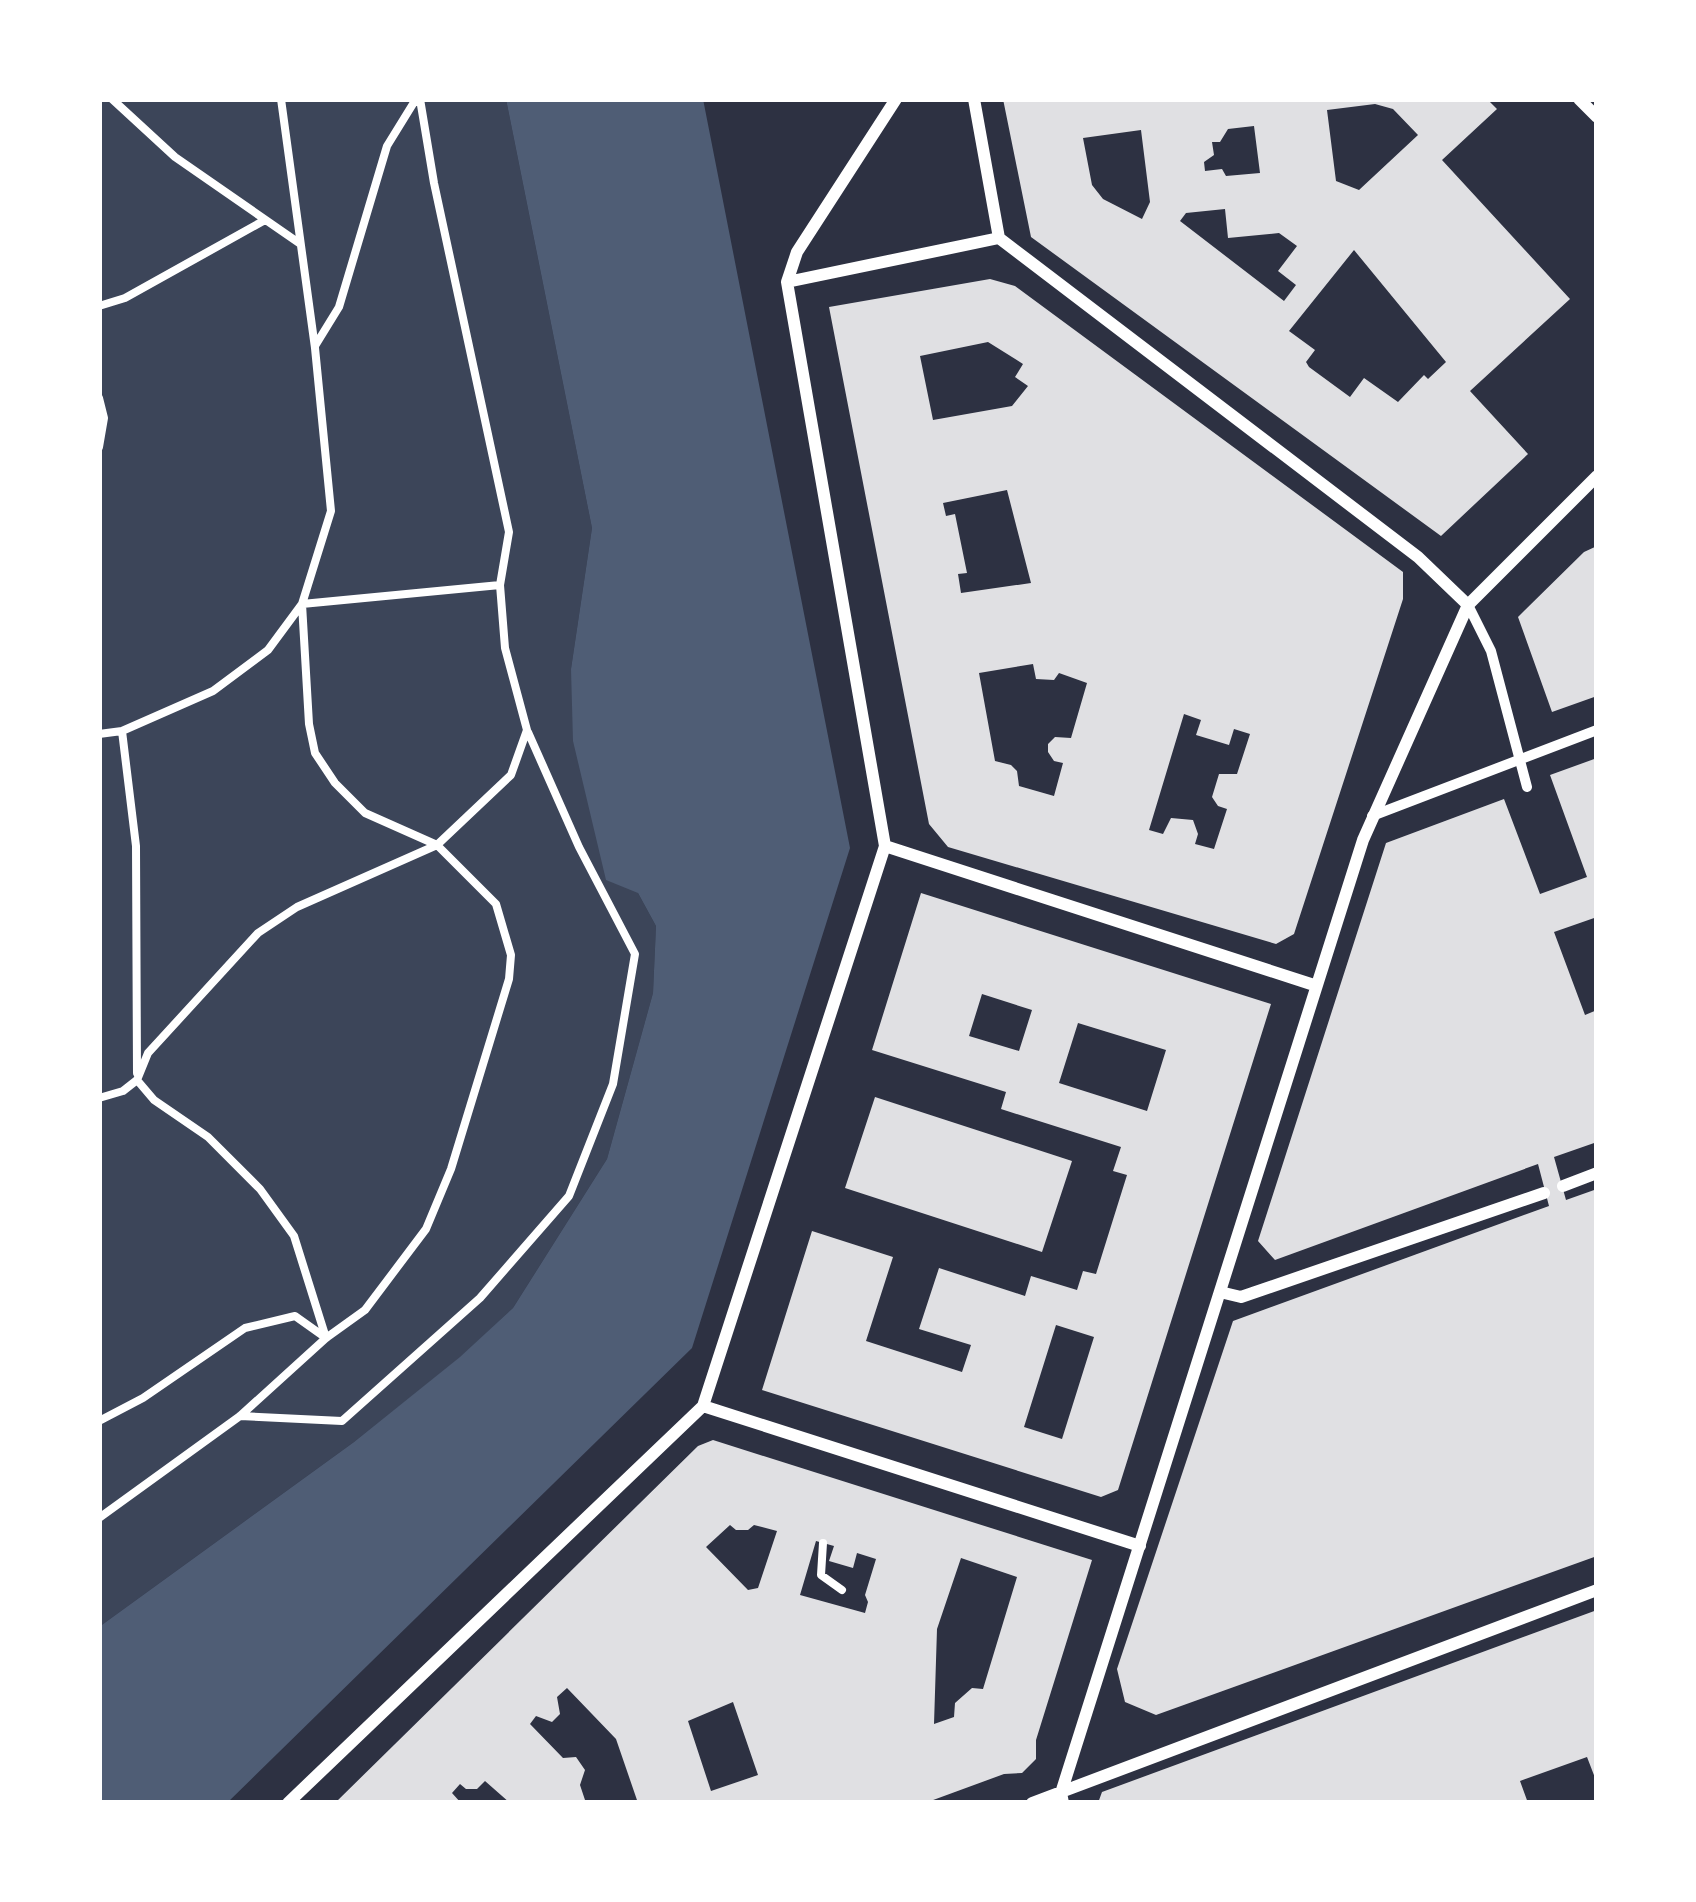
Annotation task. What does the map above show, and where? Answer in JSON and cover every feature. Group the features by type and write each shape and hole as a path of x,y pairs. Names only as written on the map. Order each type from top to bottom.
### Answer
{"street":[{"path":"287,1803 703,1406 886,846 787,282 797,252 896,99"},
{"path":"974,99 999,238 1418,557 1468,605 1491,651 1526,787"},
{"path":"1579,99 1597,118"},
{"path":"787,282 999,238"},
{"path":"1062,1798 1314,985 1372,816 1468,605 1597,476"},
{"path":"1372,816 1597,730"},
{"path":"886,846 1314,985"},
{"path":"1563,1186 1597,1173"},
{"path":"1220,1292 1241,1297 1544,1193"},
{"path":"703,1406 1140,1546"},
{"path":"1032,1803 1062,1798 1597,1590"}],"path":[{"path":"112,99 175,157 299,243"},
{"path":"99,734 122,731 213,691 268,650 302,604 332,511 281,99"},
{"path":"315,348 339,307 387,146 418,99"},
{"path":"240,1416 342,1420 480,1298 569,1196 614,1084 635,953 579,847 527,730 505,648 500,585 508,532 418,99"},
{"path":"99,306 125,298 265,220"},
{"path":"99,398 104,418 99,447"},
{"path":"302,604 500,585"},
{"path":"99,1518 240,1416 364,1310 426,1228 451,1169 508,979 511,956 496,904 437,845 365,813 335,783 315,753 308,724 302,604"},
{"path":"99,1098 123,1091 137,1080 148,1053 258,933 297,907 437,845 511,775 527,730"},
{"path":"122,731 136,846 137,1080 154,1100 208,1137 260,1189 293,1236 326,1338"},
{"path":"99,1421 143,1398 245,1328 295,1316 326,1338"},
{"path":"823,1543 821,1575 842,1590"}],"shaded area":[{"path":"99,99 506,99 592,528 571,669 638,893 656,926 653,993 607,1159 513,1308 461,1357 354,1442 99,1627"},
{"path":"506,99 703,99 850,848 692,1348 227,1803 99,1803 99,1627 354,1442 513,1308 607,1159 653,993 656,926 638,893 606,880 573,741 571,669 592,528"}],"building":[{"path":"1003,99 1487,99 1497,109 1442,160 1570,299 1470,391 1528,454 1441,536 1031,237","holes":["1375,104 1393,109 1418,135 1359,190 1336,181 1327,110","1254,126 1260,173 1226,176 1222,169 1205,171 1204,162 1214,155 1212,142 1220,142 1228,129","1141,130 1150,202 1142,219 1103,199 1092,185 1083,138","1225,209 1228,238 1279,233 1297,246 1278,271 1296,285 1284,301 1180,221 1186,213","1354,250 1446,362 1428,379 1424,375 1398,402 1364,378 1350,397 1309,367 1306,362 1315,350 1289,331"]},
{"path":"990,279 1015,286 1403,572 1403,599 1294,934 1276,944 948,847 929,824 829,307","holes":["988,342 1023,364 1015,377 1028,386 1012,406 933,420 920,356","1007,490 1031,583 961,593 958,574 967,573 955,514 946,516 943,503","1033,664 1036,679 1054,680 1059,673 1087,683 1071,738 1055,737 1048,744 1054,761 1063,763 1054,796 1019,786 1017,771 995,761 979,673","1184,714 1201,720 1196,735 1229,745 1234,729 1250,734 1237,774 1219,774 1212,797 1227,809 1214,849 1195,844 1198,834 1193,820 1171,818 1163,834 1149,830"]},
{"path":"1597,546 1597,696 1552,712 1518,617 1584,552"},
{"path":"1597,758 1597,917 1554,932 1585,1015 1597,1010 1597,1142 1554,1157 1566,1200 1597,1189 1597,1556 1156,1715 1125,1702 1117,1669 1233,1321 1549,1206 1538,1164 1275,1260 1258,1241 1386,843 1504,799 1540,894 1587,877 1550,775"},
{"path":"921,893 1271,1004 1118,1490 1101,1497 762,1390 812,1231 893,1257 866,1341 962,1372 971,1345 919,1329 939,1268 1025,1296 1031,1276 1077,1290 1083,1271 1096,1274 1127,1175 1113,1171 1121,1147 1001,1109 1006,1092 872,1050","holes":["982,994 1032,1010 1019,1051 969,1036","1078,1023 1166,1050 1147,1111 1059,1083","1056,1325 1094,1337 1062,1439 1024,1427"]},
{"path":"875,1097 1072,1161 1042,1252 845,1188"},
{"path":"713,1440 1092,1560 1036,1740 1036,1759 1022,1773 1004,1774 925,1803 638,1803 616,1739 567,1688 557,1697 560,1714 552,1722 536,1716 530,1724 563,1758 576,1757 585,1770 580,1785 586,1803 510,1803 485,1781 477,1789 460,1784 452,1793 461,1803 335,1803 698,1446","holes":["730,1525 736,1530 754,1525 777,1531 758,1588 748,1590 706,1547","816,1541 834,1546 829,1561 853,1568 857,1553 876,1559 865,1613 800,1595","961,1558 1017,1577 983,1689 972,1688 955,1703 954,1717 934,1724 937,1629","733,1702 758,1775 711,1791 688,1721"]},
{"path":"1597,1610 1597,1783 1587,1757 1520,1781 1528,1803 1098,1803 1102,1792"}]}
